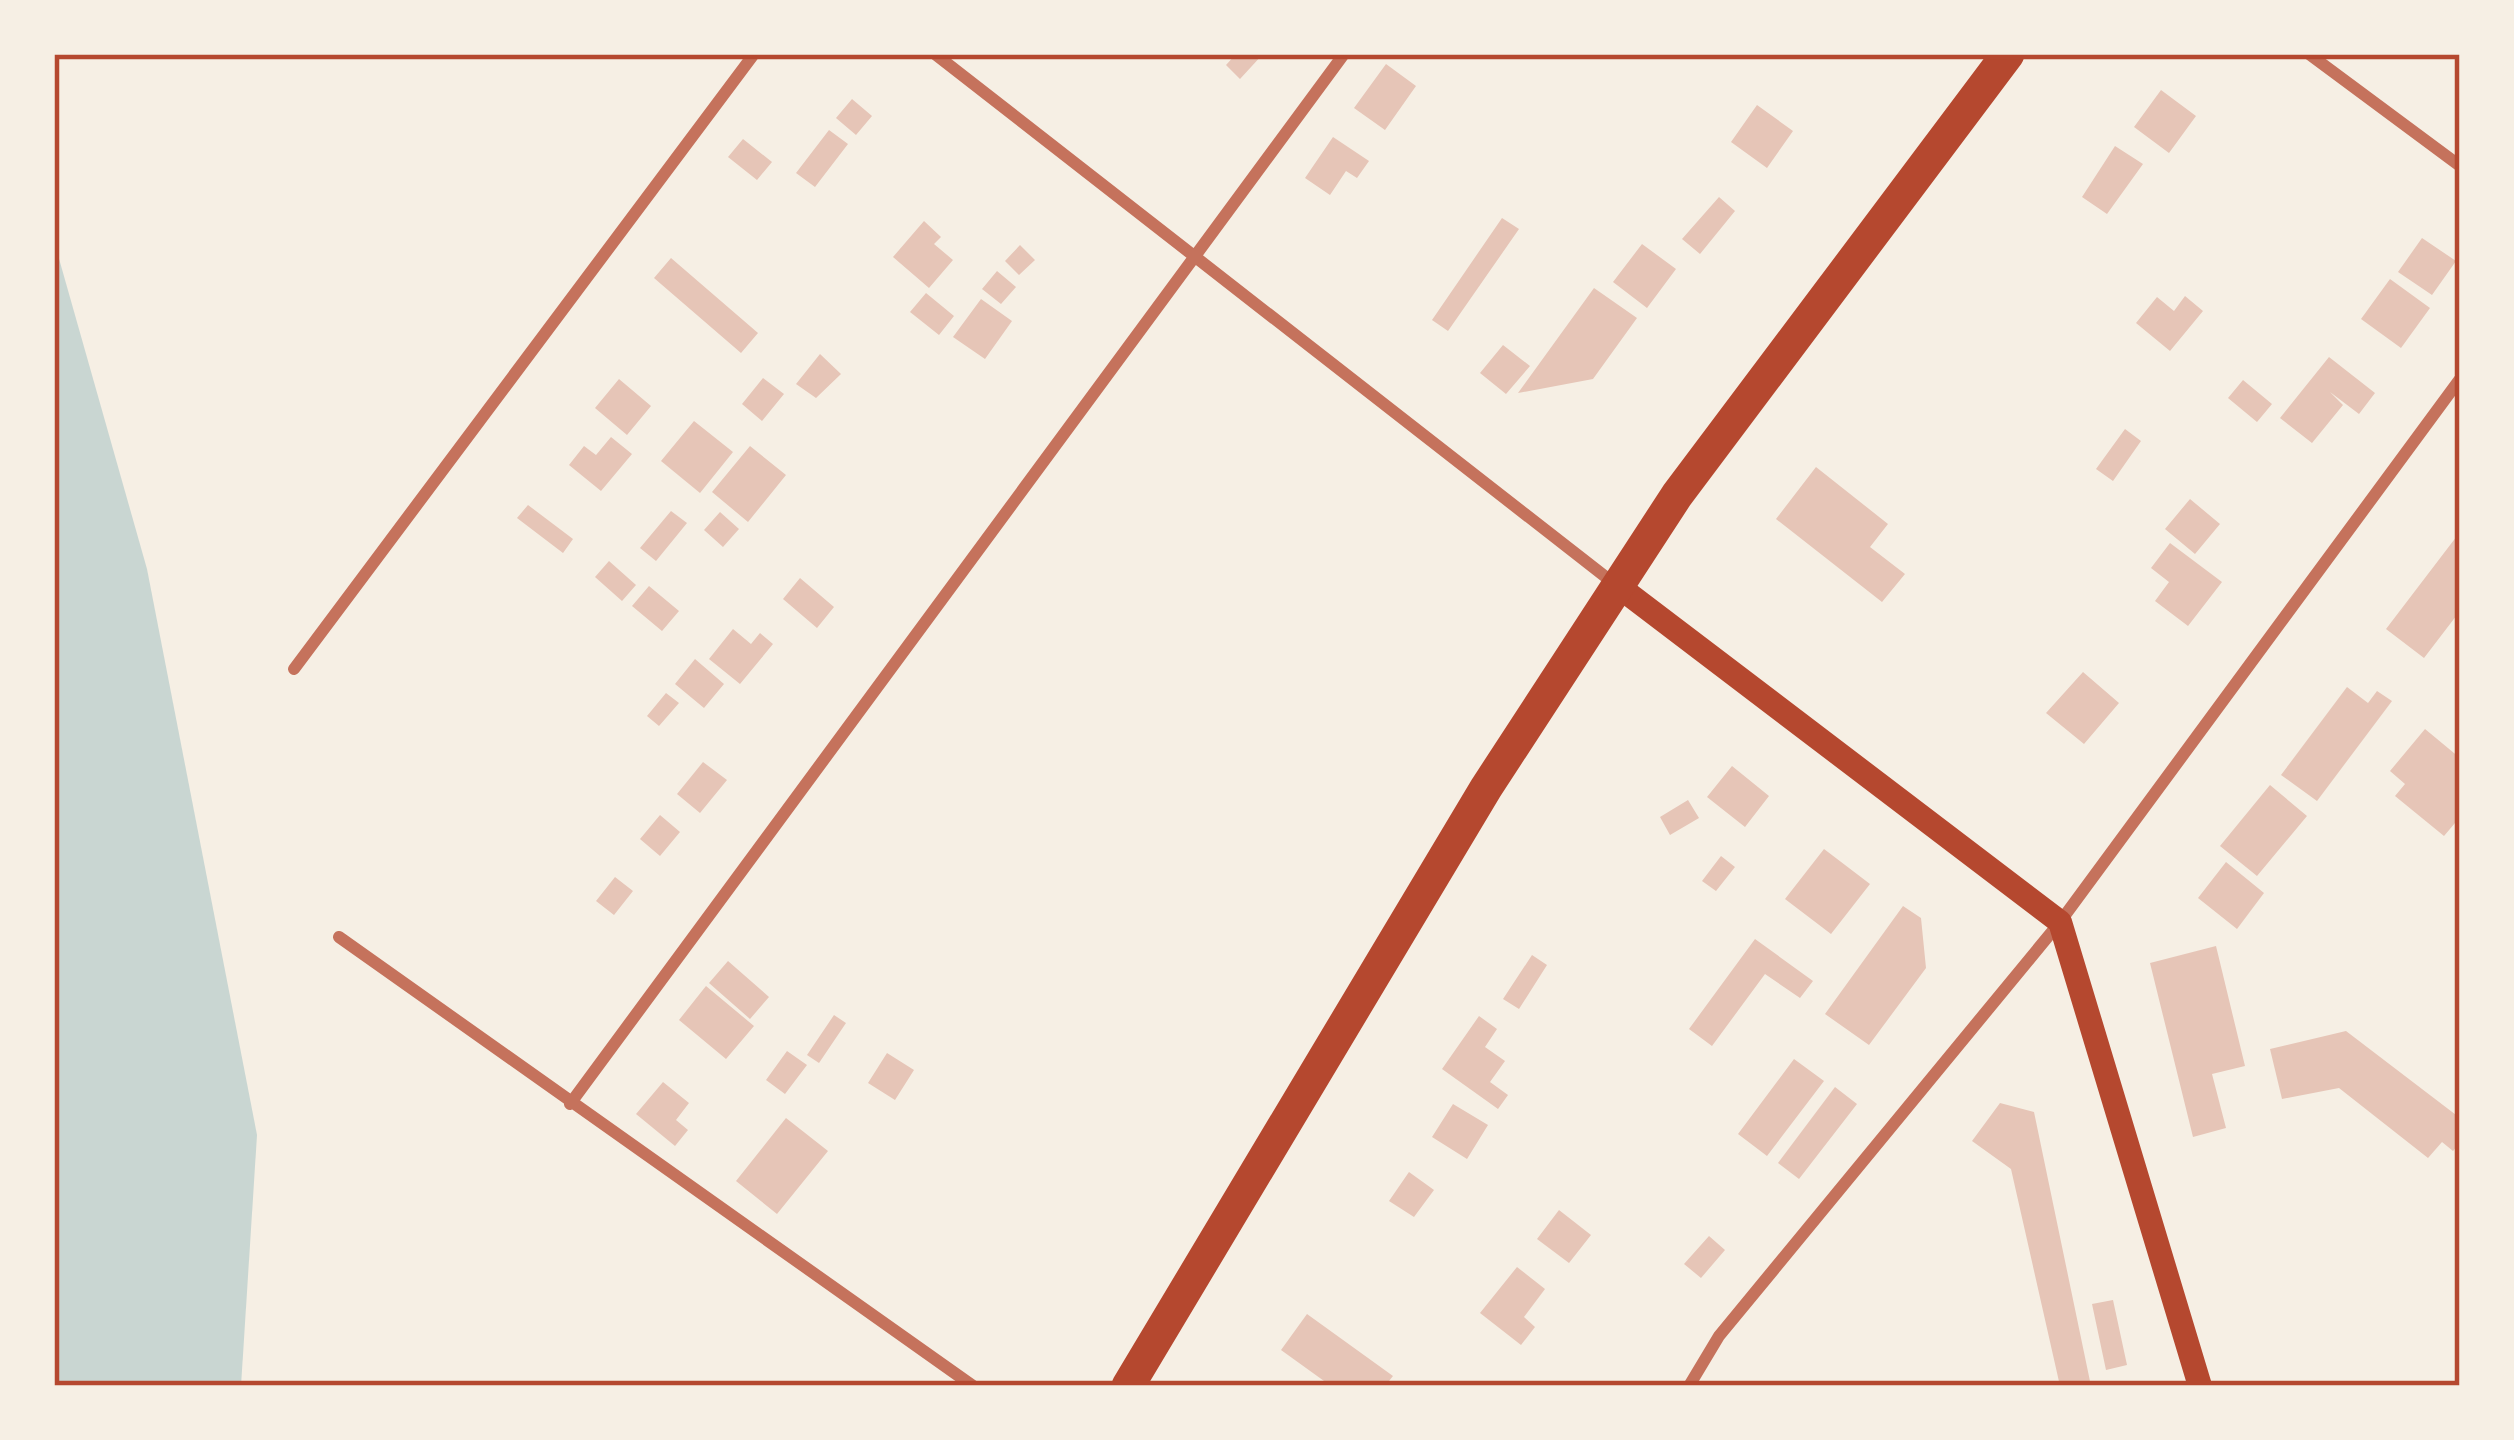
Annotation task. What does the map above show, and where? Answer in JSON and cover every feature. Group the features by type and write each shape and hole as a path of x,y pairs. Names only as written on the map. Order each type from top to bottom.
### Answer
{"highway":[{"path":"1128,1386 1486,788 1677,494 2008,54"}],"main road":[{"path":"1618,586 2060,922 2200,1386"}],"street":[{"path":"294,668 754,54"},
{"path":"935,54 1618,586"},
{"path":"570,1104 1344,54"},
{"path":"2308,54 2460,166"},
{"path":"1689,1386 1719,1336 2060,922 2460,379"},
{"path":"339,937 973,1386"}],"shaded area":[{"path":"54,241 147,569 257,1135 241,1386 54,1386"}],"building":[{"path":"1236,54 1263,54 1240,79 1226,65"},
{"path":"1386,64 1416,86 1385,130 1354,108"},
{"path":"2161,90 2196,116 2169,153 2134,127"},
{"path":"852,99 872,116 856,135 836,118"},
{"path":"1757,105 1793,131 1767,168 1731,142"},
{"path":"829,130 848,144 815,187 796,173"},
{"path":"1333,137 1369,161 1357,178 1346,171 1330,195 1305,178"},
{"path":"743,139 772,162 757,180 728,157"},
{"path":"2115,146 2143,164 2107,214 2082,197"},
{"path":"1719,197 1735,211 1700,254 1682,239"},
{"path":"1502,218 1519,229 1448,331 1432,320"},
{"path":"924,221 941,237 934,244 953,260 929,288 893,257"},
{"path":"2422,238 2456,261 2432,295 2398,272"},
{"path":"1642,244 1676,269 1647,308 1613,282"},
{"path":"1020,245 1035,260 1019,275 1005,261"},
{"path":"671,258 758,333 741,353 654,278"},
{"path":"997,271 1016,287 1001,304 982,289"},
{"path":"2390,279 2430,308 2401,348 2361,319"},
{"path":"1594,288 1637,318 1593,379 1518,393"},
{"path":"926,293 954,316 939,335 910,312"},
{"path":"2185,296 2203,311 2170,351 2136,323 2157,297 2174,311"},
{"path":"981,299 1012,321 985,359 953,337"},
{"path":"1503,345 1530,366 1506,394 1480,373"},
{"path":"820,354 841,374 816,398 796,384"},
{"path":"2329,357 2375,393 2359,414 2330,392 2343,405 2312,443 2280,418"},
{"path":"763,378 784,394 762,421 742,404"},
{"path":"619,379 651,406 627,435 595,408"},
{"path":"2243,380 2272,404 2257,422 2228,398"},
{"path":"694,421 733,452 700,493 661,461"},
{"path":"2125,429 2141,441 2113,481 2096,469"},
{"path":"611,437 632,454 601,491 569,465 584,446 596,455"},
{"path":"750,446 786,475 748,522 712,492"},
{"path":"1816,467 1888,524 1870,547 1905,574 1882,602 1776,519"},
{"path":"2190,499 2220,524 2195,554 2165,529"},
{"path":"528,505 573,539 563,553 517,518"},
{"path":"671,511 687,523 656,561 640,548"},
{"path":"720,512 739,529 723,547 704,530"},
{"path":"2460,532 2460,611 2424,658 2386,629"},
{"path":"2170,543 2222,582 2188,626 2155,601 2169,582 2151,568"},
{"path":"609,561 636,585 622,601 595,577"},
{"path":"800,578 834,607 817,628 783,599"},
{"path":"649,586 679,611 662,631 632,606"},
{"path":"733,629 751,644 760,633 773,644 740,684 709,659"},
{"path":"695,659 724,684 704,708 675,684"},
{"path":"2083,672 2119,703 2084,744 2046,713"},
{"path":"2347,687 2368,703 2377,691 2392,701 2317,801 2281,775"},
{"path":"666,693 679,703 659,726 647,716"},
{"path":"2425,729 2460,758 2460,828 2455,823 2444,836 2395,796 2405,784 2390,771"},
{"path":"703,762 727,780 700,813 677,794"},
{"path":"1732,766 1769,796 1745,827 1707,797"},
{"path":"2270,785 2307,816 2257,876 2220,846"},
{"path":"1688,800 1699,818 1670,835 1660,817"},
{"path":"660,815 680,832 660,856 640,839"},
{"path":"1824,849 1870,884 1831,934 1785,899"},
{"path":"1721,856 1735,867 1716,891 1702,881"},
{"path":"2226,862 2264,893 2237,929 2198,898"},
{"path":"615,877 633,891 614,915 596,901"},
{"path":"1903,906 1921,918 1926,968 1869,1045 1825,1014"},
{"path":"1755,939 1813,981 1800,998 1765,974 1712,1046 1689,1029"},
{"path":"2216,946 2245,1066 2212,1074 2226,1128 2193,1137 2150,963"},
{"path":"1532,955 1547,965 1519,1009 1503,999"},
{"path":"728,961 769,997 750,1019 709,983"},
{"path":"706,986 754,1026 726,1059 679,1020"},
{"path":"834,1015 846,1023 819,1063 807,1055"},
{"path":"1479,1016 1497,1029 1485,1047 1505,1061 1490,1082 1508,1095 1498,1109 1442,1069"},
{"path":"2346,1031 2460,1118 2460,1143 2453,1151 2442,1142 2428,1158 2339,1088 2282,1099 2270,1049"},
{"path":"787,1051 807,1065 785,1094 766,1080"},
{"path":"887,1053 914,1070 895,1100 868,1083"},
{"path":"1794,1059 1824,1081 1767,1156 1738,1134"},
{"path":"663,1082 689,1103 676,1120 688,1130 675,1146 636,1114"},
{"path":"1835,1087 1857,1104 1799,1179 1778,1163"},
{"path":"2000,1103 2034,1112 2091,1386 2060,1386 2011,1169 1972,1141"},
{"path":"1453,1104 1488,1125 1467,1159 1432,1137"},
{"path":"786,1118 828,1151 777,1214 736,1181"},
{"path":"1409,1172 1434,1190 1414,1217 1389,1201"},
{"path":"1559,1210 1591,1235 1569,1263 1537,1239"},
{"path":"1709,1236 1725,1250 1701,1278 1684,1264"},
{"path":"1517,1267 1545,1289 1524,1317 1535,1327 1521,1345 1480,1313"},
{"path":"2113,1300 2127,1365 2106,1370 2092,1304"},
{"path":"1307,1314 1393,1376 1385,1386 1331,1386 1281,1350"}]}
